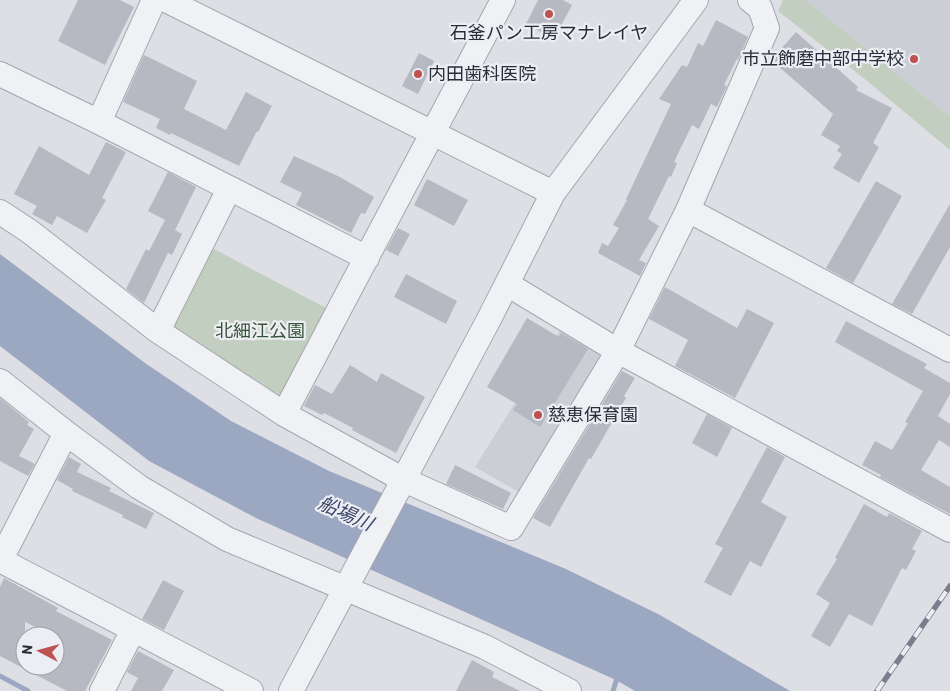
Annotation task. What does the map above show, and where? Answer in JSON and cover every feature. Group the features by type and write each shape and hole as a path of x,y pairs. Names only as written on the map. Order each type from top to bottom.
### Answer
{"street":[{"path":"99,122 154,0"},
{"path":"166,0 553,193"},
{"path":"291,691 507,284 553,193 696,0"},
{"path":"0,212 29,231 158,331 284,414 402,480 511,528 618,351 688,210 767,28 760,8 750,0"},
{"path":"284,414 367,258 495,2"},
{"path":"0,74 367,258"},
{"path":"158,331 229,189"},
{"path":"688,210 950,350"},
{"path":"507,284 618,351 950,530"},
{"path":"0,381 139,487 227,539 485,648 569,691"},
{"path":"66,433 0,560 251,691"},
{"path":"102,691 133,630"}],"shaded area":[{"name":"市立飾磨中部中学校","path":"806,0 950,0 950,117"},
{"name":"慈恵保育園","path":"562,327 599,350 600,362 520,493 475,467"}],"green space":[{"path":"783,0 806,0 950,117 950,150 866,80 778,11"},
{"name":"北細江公園","path":"208,246 330,310 283,397 277,400 170,332"}],"water":[{"name":"船場川","path":"0,254 145,363 231,421 329,471 566,569 660,615 790,691 635,691 616,680 256,518 149,461 0,346"}],"building":[{"path":"78,0 120,0 134,7 105,65 58,41"},
{"name":"石釜パン工房マナレイヤ","path":"538,0 563,0 572,5 554,39 526,24"},
{"path":"716,20 748,37 724,85 727,86 717,107 711,104 699,129 692,125 674,162 677,163 671,177 669,176 648,219 659,226 639,260 646,263 640,276 598,253 602,243 608,246 619,228 613,225 627,200 671,104 659,99 682,65 687,67 698,43 703,46"},
{"path":"796,32 858,87 856,90 892,108 873,143 879,147 859,183 833,168 842,154 837,151 840,146 821,135 833,114 771,60"},
{"name":"内田歯科医院","path":"419,53 434,61 418,94 402,86"},
{"path":"144,55 197,81 184,109 226,130 246,92 272,106 239,166 171,133 170,135 156,128 160,119 123,102"},
{"path":"106,142 126,152 102,198 106,200 87,233 57,216 52,225 32,214 37,206 14,194 39,146 89,175"},
{"path":"294,156 340,177 374,197 365,214 361,213 351,233 296,205 302,193 280,182"},
{"path":"168,172 196,187 175,230 182,234 172,255 168,253 144,303 126,289 146,249 149,251 165,220 148,211"},
{"path":"427,179 468,200 454,226 414,205"},
{"path":"876,181 902,196 853,283 826,268"},
{"path":"950,204 950,247 912,314 892,304"},
{"path":"398,228 410,234 398,256 386,250"},
{"path":"406,274 457,301 446,324 394,297"},
{"path":"665,287 737,328 747,309 774,323 735,398 675,366 688,340 649,319"},
{"path":"527,318 559,337 561,333 588,349 540,427 513,410 517,404 487,387"},
{"path":"846,321 927,364 924,368 950,383 950,394 938,416 950,424 950,447 939,440 921,470 950,487 950,514 880,477 881,475 862,465 875,441 892,450 908,423 905,422 923,391 835,342"},
{"path":"350,365 377,382 381,373 425,397 396,453 324,413 322,415 304,406 315,385 332,394"},
{"path":"622,371 635,378 624,396 626,398 550,527 533,518"},
{"path":"0,398 29,422 27,425 34,429 19,456 35,464 28,476 0,461"},
{"path":"707,414 732,428 717,457 692,443"},
{"path":"767,447 785,457 761,502 787,517 761,567 750,561 731,596 704,582 723,548 715,544"},
{"path":"69,457 81,464 77,472 111,488 109,491 154,513 146,529 122,517 123,515 72,491 73,489 57,480"},
{"path":"455,465 511,493 503,509 446,484"},
{"path":"864,504 887,517 889,513 922,531 912,549 916,551 906,570 902,568 872,626 849,614 830,647 811,636 830,603 816,594 837,559 835,558"},
{"path":"4,578 58,608 56,611 112,640 85,691 67,691 38,676 65,676 65,626 34,626 25,622 25,626 15,626 15,664 0,656 0,587"},
{"path":"163,580 184,591 164,630 142,619"},
{"path":"138,651 174,670 162,691 131,691 138,678 127,672"},
{"path":"472,660 494,672 492,677 520,691 456,691"}],"waterway":[{"path":"613,691 618,675"},
{"path":"0,676 28,691"}],"railway":[{"path":"877,691 950,586"}],"place":[{"name":"石釜パン工房マナレイヤ","path":"549,14"},
{"name":"市立飾磨中部中学校","path":"914,59"},
{"name":"内田歯科医院","path":"418,74"},
{"name":"慈恵保育園","path":"538,415"}]}
